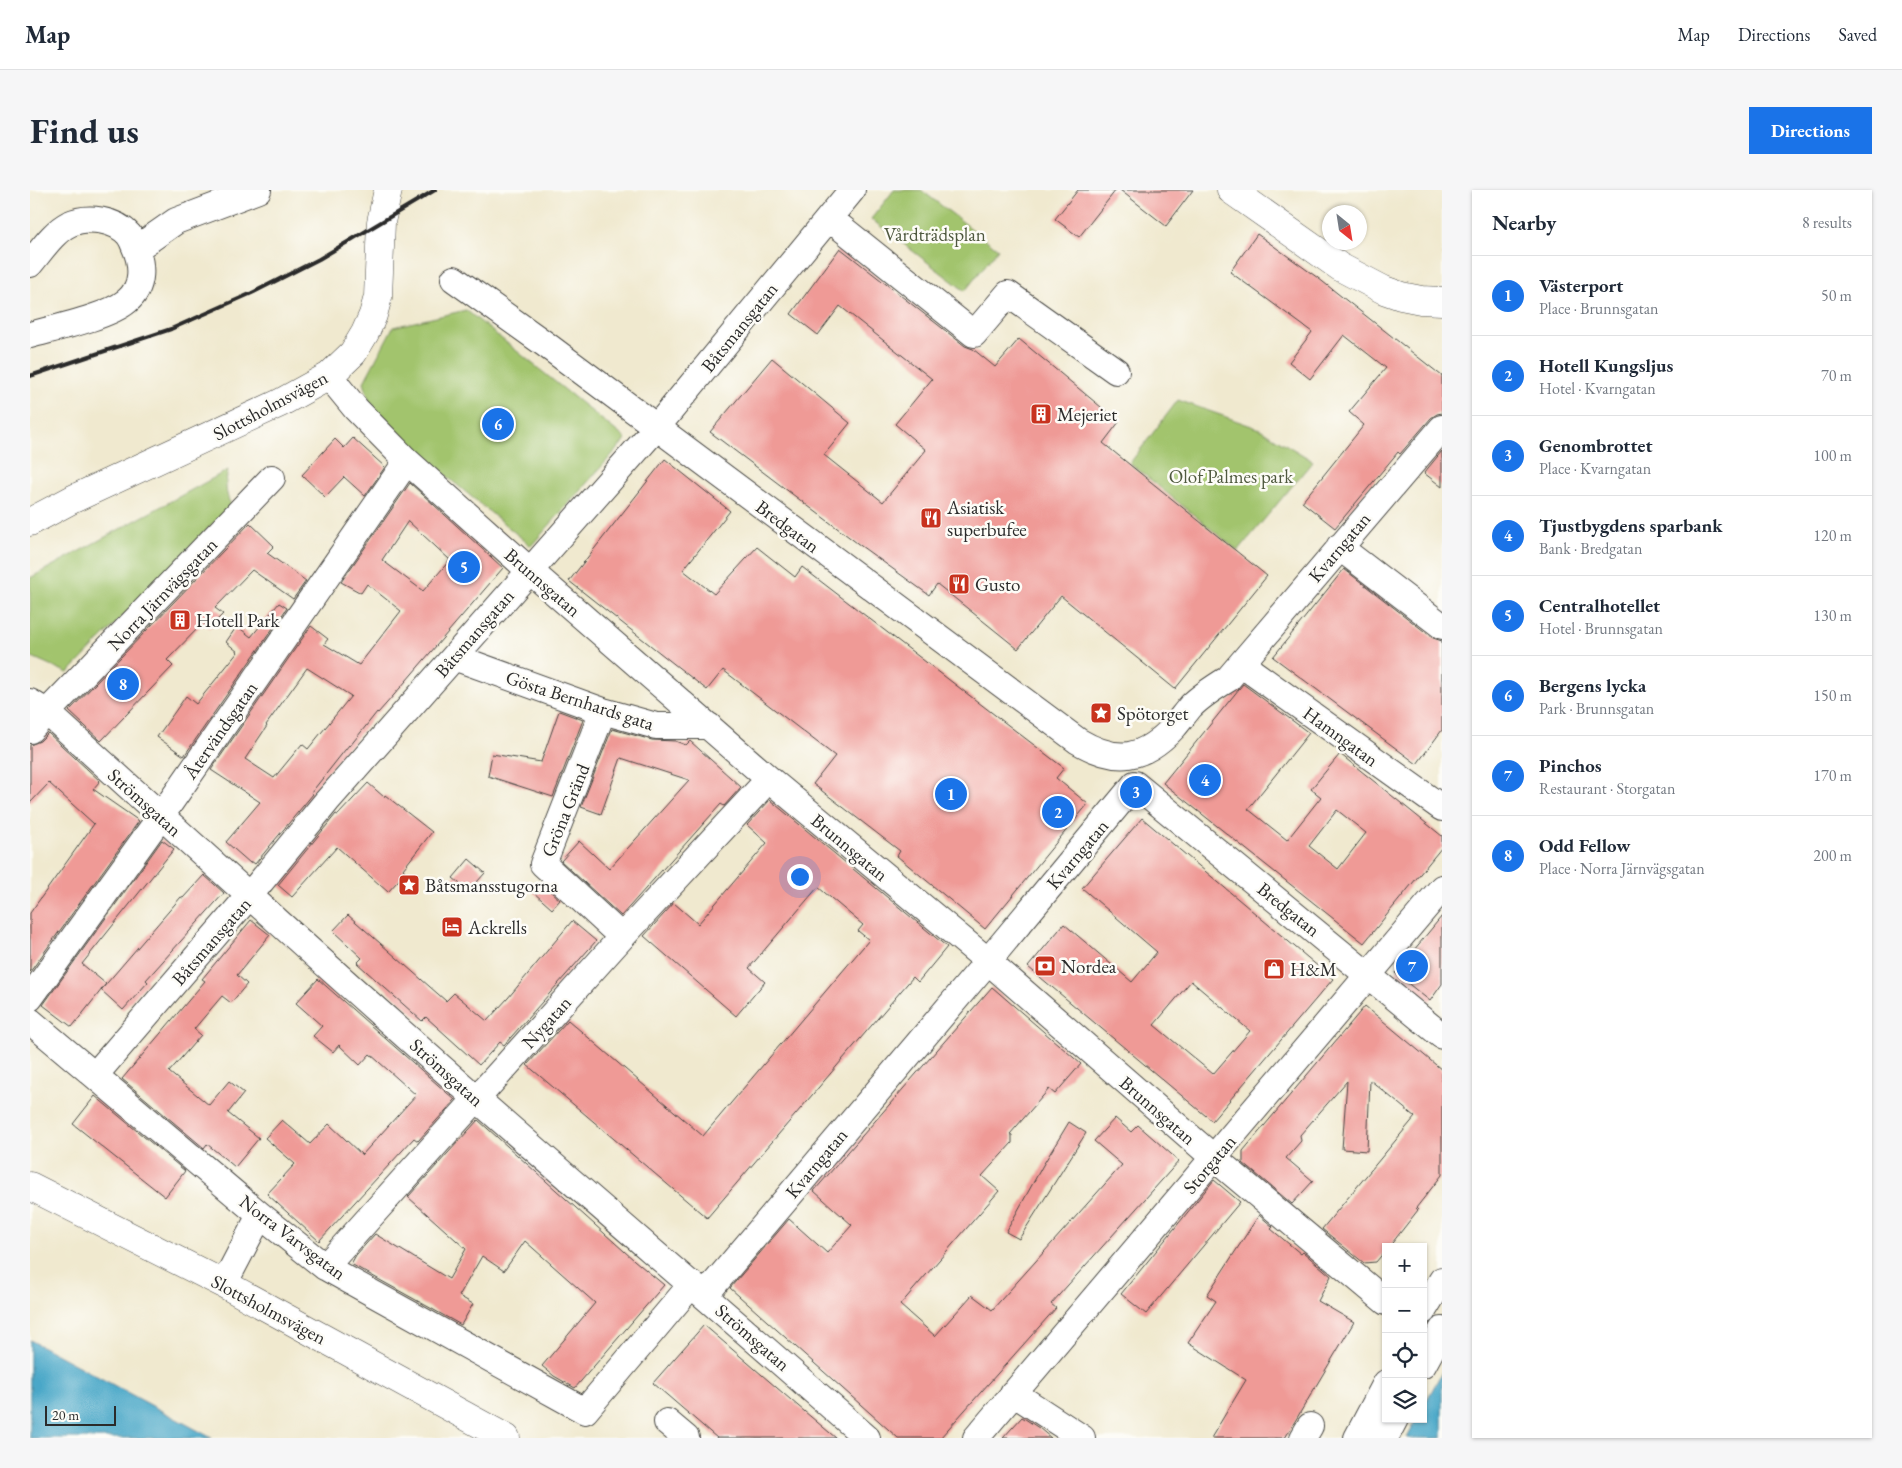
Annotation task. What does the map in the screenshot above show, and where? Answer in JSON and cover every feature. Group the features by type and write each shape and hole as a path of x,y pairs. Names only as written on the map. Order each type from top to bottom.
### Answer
{"street":[{"path":"136,249 176,220 258,190"},
{"name":"Slottsholmsvägen","path":"30,522 73,499 280,403 329,376 353,353 373,315 378,297 381,222 388,190"},
{"name":"Båtsmansgatan","path":"95,1075 249,896 327,801 656,428 852,190"},
{"path":"1231,190 1340,268 1384,290 1421,300 1442,301"},
{"path":"30,264 54,236 68,224 92,218 114,224 130,235 142,268 140,278 127,301 87,319 30,335"},
{"path":"829,218 974,334 1008,294 1116,371"},
{"name":"Bredgatan","path":"454,279 545,344 1078,741 1096,752 1113,756 1129,755"},
{"name":"Brunnsgatan","path":"329,376 356,409 407,461 529,570 769,779 988,961 1214,1158 1382,1299"},
{"name":"Kvarngatan","path":"1129,755 1146,750 1160,740 1204,694 1228,679 1442,428"},
{"name":"Återvändsgatan","path":"30,998 160,816 407,461"},
{"name":"Norra Järnvägsgatan","path":"36,715 272,478"},
{"path":"1339,547 1442,626"},
{"name":"Gösta Bernhards gata","path":"454,657 603,711 656,726 709,726"},
{"name":"Hamngatan","path":"1241,664 1442,808"},
{"name":"Gröna Gränd","path":"603,711 543,864 622,937"},
{"name":"Strömsgatan","path":"36,715 160,816 477,1099 867,1438"},
{"path":"1129,755 1136,784"},
{"name":"Nygatan","path":"326,1267 622,937 769,779"},
{"name":"Bredgatan","path":"1136,784 1442,1036"},
{"name":"Kvarngatan","path":"585,1411 698,1290 988,961 1136,784"},
{"name":"Storgatan","path":"976,1438 1442,888"},
{"name":"Norra Varvsgatan","path":"30,1021 260,1215 326,1267 585,1411"},
{"name":"Slottsholmsvägen","path":"30,1186 224,1284 506,1438"},
{"path":"224,1284 260,1215"},
{"path":"1427,1304 1442,1280"},
{"path":"1427,1358 1442,1330"},
{"path":"1357,1438 1382,1391"},
{"path":"1013,1393 1082,1438"},
{"path":"1385,1438 1392,1423"}],"green space":[{"name":"Vårdträdsplan","path":"894,190 921,190 998,249 965,291 871,219"},
{"path":"466,310 626,439 531,546 416,451 371,409 364,382 393,327"},
{"name":"Olof Palmes park","path":"1178,400 1260,429 1313,461 1238,551 1130,463"},
{"path":"228,470 226,488 231,505 68,673 30,656 30,578"}],"water":[{"path":"30,1340 212,1438 30,1438"},
{"path":"1442,1372 1442,1438 1407,1438 1415,1423 1427,1423 1427,1400"}],"building":[{"path":"1078,190 1116,190 1079,237 1055,219"},
{"path":"1120,190 1193,190 1166,226"},
{"path":"1257,234 1318,278 1442,376 1442,413 1431,418 1400,454 1398,452 1335,528 1302,502 1364,425 1349,412 1386,368 1344,335 1310,379 1289,362 1312,332 1230,272"},
{"path":"840,248 965,346 973,349 995,367 1019,339 1119,422 1103,443 1267,576 1175,689 1061,596 1018,649 937,584 929,595 710,432 772,358 850,423 824,455 883,502 926,450 895,424 932,379 840,306 818,335 791,314"},
{"path":"353,438 385,467 365,496 344,477 325,497 302,475 335,439 344,448"},
{"path":"1442,451 1442,487 1424,473"},
{"path":"665,459 730,511 683,570 714,594 757,547 795,577 802,567 1064,768 1056,778 1088,804 985,929 897,856 900,851 813,784 835,756 723,670 707,690 569,581"},
{"path":"410,483 503,568 349,745 311,793 313,794 255,864 251,861 250,863 226,842 260,802 211,770 311,626 328,639 324,644 359,665 401,611 367,584 361,593 341,582","holes":["408,521 450,560 423,591 382,560","307,668 351,696 308,749 302,744 274,778 245,759 266,725"]},
{"path":"250,523 274,546 267,553 306,581 293,599 252,570 215,608 223,614 209,628 203,623 167,660 173,666 101,741 69,711"},
{"path":"1344,569 1433,638 1442,641 1442,730 1417,764 1273,657"},
{"path":"279,603 287,608 184,756 157,737 186,696 196,704 238,652 226,642 237,626 251,637"},
{"path":"1243,684 1309,733 1248,809 1287,840 1321,797 1311,789 1340,754 1442,836 1442,847 1364,943 1163,783","holes":["1337,810 1366,833 1338,869 1309,846"]},
{"path":"559,711 583,720 553,797 488,776 492,754 541,762"},
{"path":"612,729 652,740 675,741 686,745 690,741 741,787 724,806 721,804 621,916 561,861 579,841 609,869 689,780 621,758 601,814 581,807"},
{"path":"48,733 100,781 93,789 139,821 30,972 30,913 94,824 49,783 30,803 30,745 40,741"},
{"path":"368,783 432,832 403,869 406,872 388,892 337,847 292,897 278,885 336,814 338,815"},
{"path":"770,800 947,947 918,982 913,977 707,1218 527,1065 568,1020 703,1136 869,940 858,931 863,925 818,887 749,968 765,982 736,1016 644,936 674,903 698,924 767,843 747,825"},
{"path":"1142,818 1333,979 1212,1121 1028,967 1064,924 1132,982 1157,952 1082,888","holes":["1191,981 1250,1031 1213,1074 1154,1025"]},
{"path":"162,840 174,849 82,964 106,984 72,1027 43,1005"},
{"path":"469,859 485,873 469,891 453,878"},
{"path":"204,875 224,893 146,980 148,982 123,1010 101,990 181,897 183,898"},
{"path":"541,883 560,900 552,909 533,892"},
{"path":"348,915 446,1001 454,993 487,1021 572,921 596,941 504,1045 500,1042 479,1065 426,1017 422,1021 357,963 362,958 333,931"},
{"path":"1442,916 1442,984 1430,1001 1395,973"},
{"path":"251,920 270,935 237,975 247,984 231,1003 222,996 194,1029 201,1035 169,1072 209,1105 229,1081 244,1093 228,1113 259,1138 235,1167 207,1144 204,1148 122,1079 205,981 202,979"},
{"path":"318,979 455,1100 418,1141 414,1138 319,1241 267,1194 295,1164 265,1138 282,1120 310,1144 329,1124 362,1155 416,1095 370,1054 360,1065 339,1045 333,1052 313,1036 322,1026 296,1003"},
{"path":"992,987 1081,1064 1055,1094 1049,1089 1010,1134 1012,1135 1012,1143 982,1176 999,1191 900,1305 935,1336 972,1295 992,1310 1122,1165 1094,1141 1115,1118 1131,1132 1138,1125 1179,1161 1051,1304 1056,1308 940,1438 898,1438 730,1288 789,1219 827,1253 852,1225 814,1191"},
{"path":"1365,1006 1442,1070 1442,1175 1392,1243 1382,1243 1382,1255 1376,1262 1364,1263 1322,1229 1415,1117 1370,1080 1367,1151 1342,1149 1347,1081 1300,1135 1301,1141 1286,1158 1313,1181 1292,1204 1243,1163 1243,1151"},
{"path":"95,1096 185,1171 165,1197 73,1124"},
{"path":"478,1120 664,1285 575,1388 554,1376 542,1366 595,1303 525,1241 504,1271 482,1256 459,1296 473,1304 461,1325 351,1264 356,1255 375,1234 449,1279 466,1249 408,1197"},
{"path":"1069,1122 1086,1133 1019,1239 1006,1232"},
{"path":"1214,1180 1240,1202 1146,1314 1121,1294"},
{"path":"1259,1215 1273,1227 1271,1229 1301,1254 1303,1252 1331,1276 1318,1301 1354,1322 1285,1438 1211,1438 1246,1380 1188,1343 1216,1301 1207,1295"},
{"path":"704,1325 836,1438 717,1438 653,1383"},
{"path":"1022,1417 1039,1428 1051,1438 1003,1438"}],"railway":[{"path":"30,376 171,329 252,293 319,259 435,190"}],"place":[{"name":"Mejeriet","path":"1041,414"},
{"name":"Bergens lycka","path":"498,424"},
{"name":"Asiatisk superbufee","path":"931,518"},
{"name":"Centralhotellet","path":"464,567"},
{"name":"Gusto","path":"959,584"},
{"name":"Hotell Park","path":"180,620"},
{"name":"Odd Fellow","path":"123,684"},
{"name":"Spötorget","path":"1101,713"},
{"name":"Tjustbygdens sparbank","path":"1205,780"},
{"name":"Genombrottet","path":"1136,792"},
{"name":"Västerport","path":"951,794"},
{"name":"Hotell Kungsljus","path":"1058,812"},
{"name":"Båtsmansstugorna","path":"409,885"},
{"name":"Ackrells","path":"452,927"},
{"name":"Nordea","path":"1045,966"},
{"name":"Pinchos","path":"1412,966"},
{"name":"H&M","path":"1274,969"}]}
